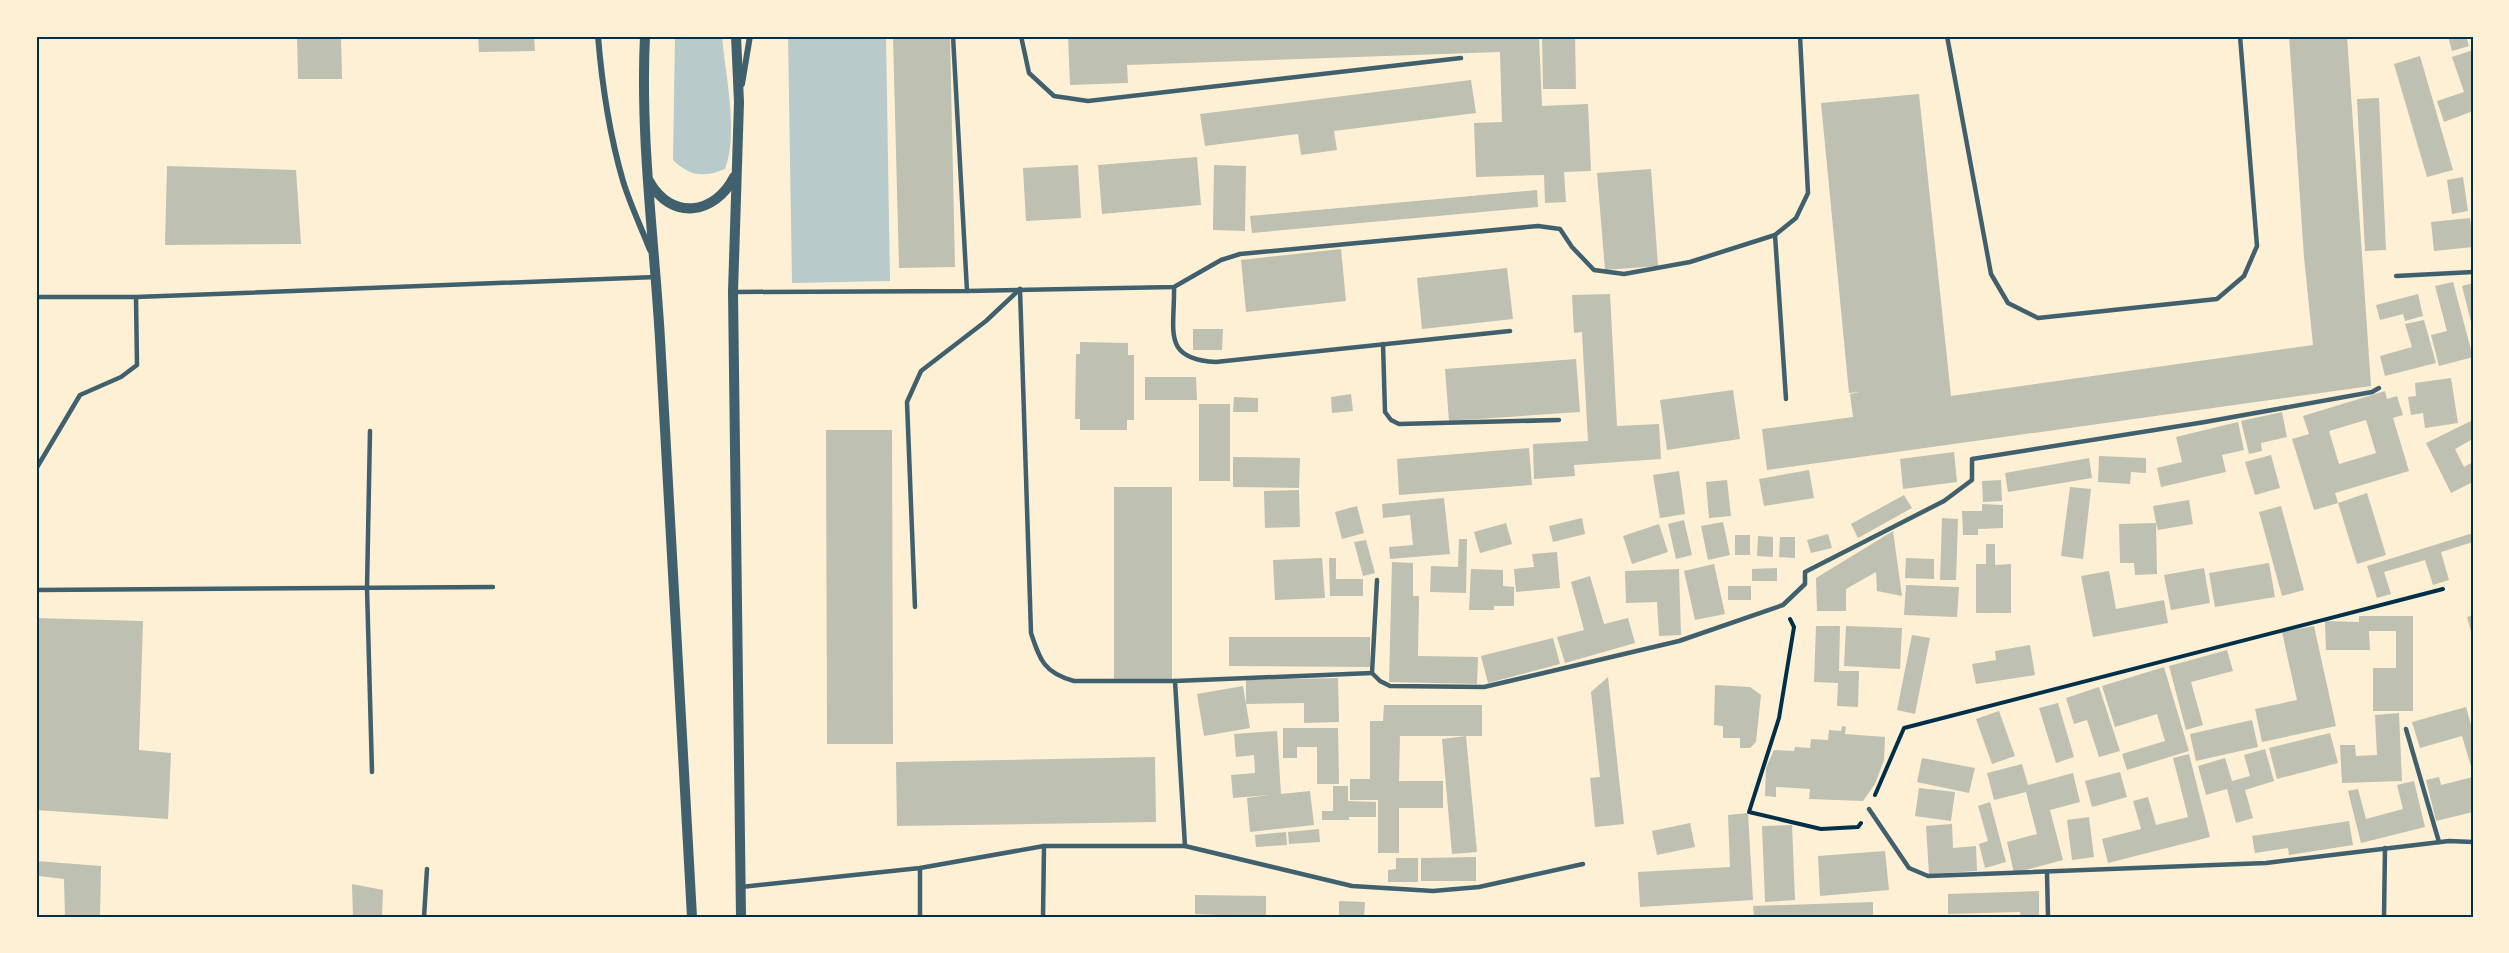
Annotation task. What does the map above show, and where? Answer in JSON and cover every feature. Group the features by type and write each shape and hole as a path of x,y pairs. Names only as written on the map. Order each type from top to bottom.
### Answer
{"street":[{"path":"598,36 602,82 611,132 624,183 655,261"},
{"path":"645,36 642,91 646,175 656,277 692,917"},
{"path":"736,36 739,102 733,292 741,917"},
{"path":"739,102 750,36"},
{"path":"646,175 656,193 672,205 692,209 711,204 727,191 736,174"}],"lane":[{"path":"953,36 968,291"},
{"path":"1021,36 1029,73 1053,96 1088,101 1461,58"},
{"path":"733,292 1174,287 1221,260 1240,254 1538,226 1560,229 1572,247 1594,270 1624,274 1690,262 1775,235 1796,218 1808,193 1800,36"},
{"path":"1947,36 1991,274 2008,303 2038,318 2217,299 2244,276 2257,246 2240,36"},
{"path":"1775,235 1786,399"},
{"path":"2396,276 2473,272"},
{"path":"36,297 136,297 656,277"},
{"path":"1174,287 1175,344 1183,355 1197,361 1216,362 1510,331"},
{"path":"915,607 907,402 921,371 986,321 1020,289"},
{"path":"1020,289 1032,633 1040,658 1049,670 1060,677 1074,681 1176,681 1372,673 1380,681 1390,686 1484,687 1679,641 1783,605 1805,584 1804,572 1944,501 1972,480 1972,459 2205,422 2372,392 2379,388"},
{"path":"36,469 80,395 121,376 137,365 136,297"},
{"path":"1383,344 1385,412 1391,420 1399,424 1559,420"},
{"path":"370,431 367,588 372,772"},
{"path":"1372,673 1377,580"},
{"path":"36,590 493,587"},
{"path":"1176,681 1185,846"},
{"path":"2406,729 2439,842"},
{"path":"1869,809 1909,868 1928,876 2266,863 2439,842 2473,842"},
{"path":"741,888 920,868 1044,846 1185,846 1352,886 1433,891 1479,887 1582,864"},
{"path":"1043,917 1044,846"},
{"path":"2384,917 2385,848"},
{"path":"920,868 920,917"},
{"path":"424,917 427,869"},
{"path":"2047,873 2048,917"}],"path":[{"path":"1783,605 1794,627 1779,718 1762,765 1749,812 1821,829 1858,827 1869,809 1904,728 2443,589"}],"shaded area":[{"path":"675,36 722,36 730,103 731,138 725,169 710,174 691,172 673,160"},
{"path":"788,36 886,36 890,281 792,283"}],"building":[{"path":"297,36 341,36 342,79 298,79"},
{"path":"478,36 534,36 535,51 479,52"},
{"path":"893,36 950,36 955,267 899,268"},
{"path":"1068,36 1539,36 1542,106 1588,104 1591,171 1564,172 1566,202 1545,203 1544,175 1476,177 1474,123 1502,122 1500,52 1127,65 1128,83 1070,85"},
{"path":"1542,36 1575,36 1576,89 1543,89"},
{"path":"2289,36 2347,36 2371,386 1767,470 1762,429 1853,417 1850,394 1860,392 1849,393 1821,103 1919,94 1951,396 2313,345 2304,257"},
{"path":"2448,36 2466,36 2469,46 2452,51"},
{"path":"2473,50 2473,111 2444,122 2437,101 2464,92 2452,57"},
{"path":"2420,56 2453,170 2427,177 2394,64"},
{"path":"1471,80 1476,113 1334,131 1337,150 1301,155 1298,134 1205,146 1200,114"},
{"path":"2379,98 2386,250 2365,251 2357,99"},
{"path":"1197,157 1201,205 1102,214 1098,165"},
{"path":"1078,165 1081,218 1026,221 1023,168"},
{"path":"1214,165 1246,166 1245,231 1213,230"},
{"path":"167,166 296,170 301,244 165,245"},
{"path":"1651,169 1658,266 1605,270 1597,173"},
{"path":"2463,177 2468,211 2452,214 2447,180"},
{"path":"1537,190 1538,207 1252,233 1250,216"},
{"path":"2470,218 2473,247 2434,251 2431,222"},
{"path":"1341,249 1346,301 1246,312 1241,260"},
{"path":"1507,268 1513,319 1422,329 1417,278"},
{"path":"2453,282 2473,357 2439,366 2431,335 2447,331 2435,286"},
{"path":"2473,283 2473,326 2472,326 2462,286"},
{"path":"1610,294 1617,426 1659,424 1661,459 1574,465 1575,476 1534,479 1533,444 1588,441 1582,332 1574,333 1572,295"},
{"path":"2418,294 2423,316 2405,321 2403,314 2380,320 2376,305"},
{"path":"2424,320 2436,363 2385,376 2380,356 2412,347 2405,324"},
{"path":"1193,329 1223,329 1222,350 1193,350"},
{"path":"1080,342 1128,343 1128,355 1134,355 1134,420 1127,420 1127,430 1080,430 1080,419 1075,419 1076,354 1080,354"},
{"path":"1576,359 1580,412 1449,421 1445,369"},
{"path":"1145,377 1196,377 1197,400 1145,400"},
{"path":"2451,378 2458,423 2425,428 2423,413 2411,415 2408,397 2416,396 2415,383"},
{"path":"1733,390 1740,439 1667,450 1660,400"},
{"path":"2385,391 2387,399 2397,396 2403,415 2393,418 2409,471 2335,493 2338,503 2314,510 2292,439 2309,434 2303,416","holes":["2366,420 2376,453 2339,464 2329,431"]},
{"path":"1351,394 1353,411 1332,413 1331,397"},
{"path":"1234,397 1258,398 1258,412 1233,412"},
{"path":"1199,404 1230,404 1230,481 1199,481"},
{"path":"2282,412 2287,437 2261,443 2262,451 2249,454 2241,421"},
{"path":"2473,420 2473,439 2455,449 2464,467 2473,462 2473,482 2451,493 2426,443"},
{"path":"2238,422 2244,450 2222,455 2226,472 2161,487 2157,468 2182,462 2176,437"},
{"path":"826,430 892,430 893,744 827,744"},
{"path":"1529,448 1532,485 1399,495 1397,459"},
{"path":"1954,452 1957,482 1903,489 1900,459"},
{"path":"2271,455 2280,488 2255,495 2245,462"},
{"path":"2099,456 2146,458 2146,473 2131,472 2130,484 2098,482"},
{"path":"1233,457 1300,458 1299,488 1233,487"},
{"path":"2089,458 2092,478 2008,492 2005,473"},
{"path":"1809,470 1814,498 1764,506 1759,479"},
{"path":"1679,471 1685,514 1660,518 1653,475"},
{"path":"1727,480 1731,516 1709,518 1706,482"},
{"path":"2001,480 2002,501 1983,502 1982,481"},
{"path":"1114,487 1172,487 1172,679 1114,679"},
{"path":"2070,487 2091,489 2083,559 2061,556"},
{"path":"1299,490 1300,527 1265,528 1264,491"},
{"path":"2367,493 2386,555 2357,564 2338,503"},
{"path":"1904,495 1912,508 1858,538 1851,524"},
{"path":"1444,498 1450,554 1390,559 1389,547 1413,545 1410,515 1383,518 1382,504"},
{"path":"2189,500 2193,524 2158,530 2153,506"},
{"path":"1982,504 2003,505 2003,528 1978,529 1978,535 1963,535 1962,511 1982,511"},
{"path":"1357,506 1364,533 1342,539 1335,512"},
{"path":"2281,506 2304,590 2282,596 2259,512"},
{"path":"1582,518 1585,534 1553,542 1549,526"},
{"path":"1942,518 1958,519 1956,580 1940,580"},
{"path":"1684,520 1692,555 1676,559 1668,524"},
{"path":"1723,522 1730,555 1708,560 1701,526"},
{"path":"1506,523 1512,544 1480,553 1474,532"},
{"path":"2156,523 2157,574 2135,575 2134,563 2120,563 2119,524"},
{"path":"1659,524 1668,552 1632,564 1623,536"},
{"path":"1893,531 1902,596 1877,591 1876,572 1846,589 1846,611 1817,611 1816,578"},
{"path":"2473,533 2473,542 2441,552 2449,580 2433,585 2425,560 2384,572 2391,594 2377,598 2367,566"},
{"path":"1828,534 1832,548 1811,553 1807,540"},
{"path":"1735,535 1750,535 1750,555 1735,555"},
{"path":"1758,536 1773,537 1773,557 1757,556"},
{"path":"1780,537 1795,537 1795,558 1779,557"},
{"path":"1459,539 1467,539 1466,593 1430,592 1431,566 1458,567"},
{"path":"1366,540 1375,573 1363,576 1354,542"},
{"path":"1986,544 1995,544 1995,565 2011,564 2011,613 1976,613 1976,564 1986,564"},
{"path":"1557,552 1560,588 1516,592 1514,569 1534,567 1532,554"},
{"path":"1322,558 1325,598 1275,600 1273,560"},
{"path":"1329,558 1336,558 1336,579 1363,579 1363,596 1330,596"},
{"path":"1906,558 1934,559 1934,579 1905,578"},
{"path":"1392,562 1413,563 1413,596 1419,596 1418,656 1478,657 1477,684 1389,682"},
{"path":"2269,563 2275,597 2215,607 2209,573"},
{"path":"1714,564 1725,614 1695,620 1684,571"},
{"path":"1777,568 1777,581 1752,581 1752,569"},
{"path":"2204,568 2210,603 2171,610 2164,575"},
{"path":"1471,569 1503,570 1503,586 1514,587 1514,606 1494,606 1494,610 1469,610"},
{"path":"1679,569 1681,635 1659,636 1657,602 1626,603 1625,571"},
{"path":"2109,571 2116,609 2164,600 2168,623 2093,637 2081,576"},
{"path":"1590,576 1604,624 1628,618 1635,643 1565,663 1557,637 1584,630 1571,582"},
{"path":"1906,585 1959,587 1957,617 1904,615"},
{"path":"1728,586 1751,586 1751,600 1728,600"},
{"path":"2473,615 2473,635 2472,635 2467,617"},
{"path":"2359,616 2413,616 2413,711 2373,711 2373,668 2396,668 2396,631 2369,631 2370,650 2326,650 2325,621 2359,622"},
{"path":"36,618 143,621 139,750 171,753 168,819 36,810"},
{"path":"1816,626 1840,626 1839,671 1859,671 1858,707 1837,706 1838,683 1814,682"},
{"path":"1846,626 1902,628 1900,669 1844,666"},
{"path":"2314,626 2336,726 2262,742 2255,709 2297,700 2282,632"},
{"path":"1912,635 1930,638 1915,714 1897,710"},
{"path":"1229,637 1370,637 1370,667 1229,666"},
{"path":"1553,638 1560,664 1488,683 1481,656"},
{"path":"2030,645 2035,675 1976,684 1972,664 1996,660 1995,651"},
{"path":"2227,650 2233,671 2191,682 2203,725 2186,730 2169,666"},
{"path":"2164,667 2189,751 2127,770 2122,754 2165,741 2157,714 2115,727 2102,686"},
{"path":"1608,677 1624,824 1595,827 1590,778 1600,777 1591,692"},
{"path":"1338,678 1339,722 1304,723 1304,703 1246,704 1246,680"},
{"path":"1715,685 1750,687 1761,695 1756,742 1750,748 1740,748 1740,738 1723,738 1723,726 1714,725"},
{"path":"1243,686 1250,728 1204,736 1197,694"},
{"path":"2099,687 2120,751 2099,757 2087,720 2074,724 2066,698"},
{"path":"2058,703 2074,757 2056,763 2039,708"},
{"path":"1384,705 1482,705 1482,736 1400,736 1399,781 1443,781 1443,808 1399,808 1399,853 1378,853 1378,800 1350,800 1350,779 1370,779 1370,721 1383,721"},
{"path":"2466,707 2473,732 2472,770 2462,736 2420,748 2412,722"},
{"path":"1999,711 2015,756 1992,764 1976,719"},
{"path":"2399,713 2402,781 2342,783 2340,745 2355,745 2356,756 2377,755 2375,715"},
{"path":"2252,720 2258,747 2196,761 2190,734"},
{"path":"1842,726 1846,727 1845,734 1885,737 1884,760 1875,784 1863,801 1809,799 1810,789 1776,787 1776,797 1765,796 1766,768 1774,750 1794,751 1795,747 1810,748 1811,739 1828,740 1829,730 1841,731"},
{"path":"1283,728 1338,728 1339,784 1317,784 1317,747 1297,747 1297,758 1283,758"},
{"path":"1277,731 1281,794 1310,791 1314,825 1250,832 1247,798 1269,795 1233,798 1231,775 1255,773 1254,755 1236,757 1234,734"},
{"path":"2330,733 2338,763 2277,779 2269,748"},
{"path":"1466,736 1477,852 1452,854 1442,739"},
{"path":"2265,749 2274,781 2245,790 2253,818 2236,823 2227,789 2206,795 2198,766 2225,758 2232,781 2250,776 2244,755"},
{"path":"2189,754 2210,837 2108,863 2102,839 2141,829 2133,801 2148,797 2156,825 2188,817 2173,758"},
{"path":"1155,757 1156,822 897,826 896,762"},
{"path":"1922,758 1975,768 1969,793 1917,782"},
{"path":"2022,764 2028,785 2073,773 2080,802 2050,810 2063,860 2014,873 2007,842 2037,834 2026,792 1994,800 1987,773"},
{"path":"2120,772 2127,797 2092,807 2085,781"},
{"path":"2439,777 2441,785 2473,777 2473,812 2436,821 2426,780"},
{"path":"2414,781 2425,827 2361,843 2348,791 2358,789 2366,819 2403,809 2397,785"},
{"path":"1333,786 1348,786 1348,801 1376,802 1376,817 1322,820 1322,811 1333,811"},
{"path":"1919,788 1955,792 1951,821 1915,816"},
{"path":"1990,802 2006,862 1985,868 1979,844 1988,841 1978,806"},
{"path":"1748,813 1753,900 1640,907 1638,872 1730,867 1728,815"},
{"path":"2089,817 2094,857 2072,860 2067,820"},
{"path":"2349,821 2353,845 2289,855 2288,848 2255,853 2252,836"},
{"path":"1690,823 1695,847 1657,855 1652,831"},
{"path":"1952,824 1953,848 1976,846 1977,871 1929,874 1926,826"},
{"path":"1792,825 1795,900 1765,902 1762,826"},
{"path":"1319,829 1320,842 1289,844 1288,832"},
{"path":"1286,832 1287,845 1256,847 1255,835"},
{"path":"1885,851 1889,890 1820,896 1818,856"},
{"path":"1476,857 1476,881 1421,881 1421,858"},
{"path":"1396,858 1418,858 1418,882 1388,882 1388,870 1396,869"},
{"path":"36,861 101,866 100,917 65,917 64,879 39,876 36,889"},
{"path":"352,884 383,890 382,917 353,917"},
{"path":"2039,891 2039,917 2021,917 2020,912 1948,914 1948,894"},
{"path":"1195,895 1266,896 1266,917 1195,914"},
{"path":"1339,901 1365,902 1364,917 1339,917"},
{"path":"1873,902 1873,917 1754,917 1753,906"}]}
